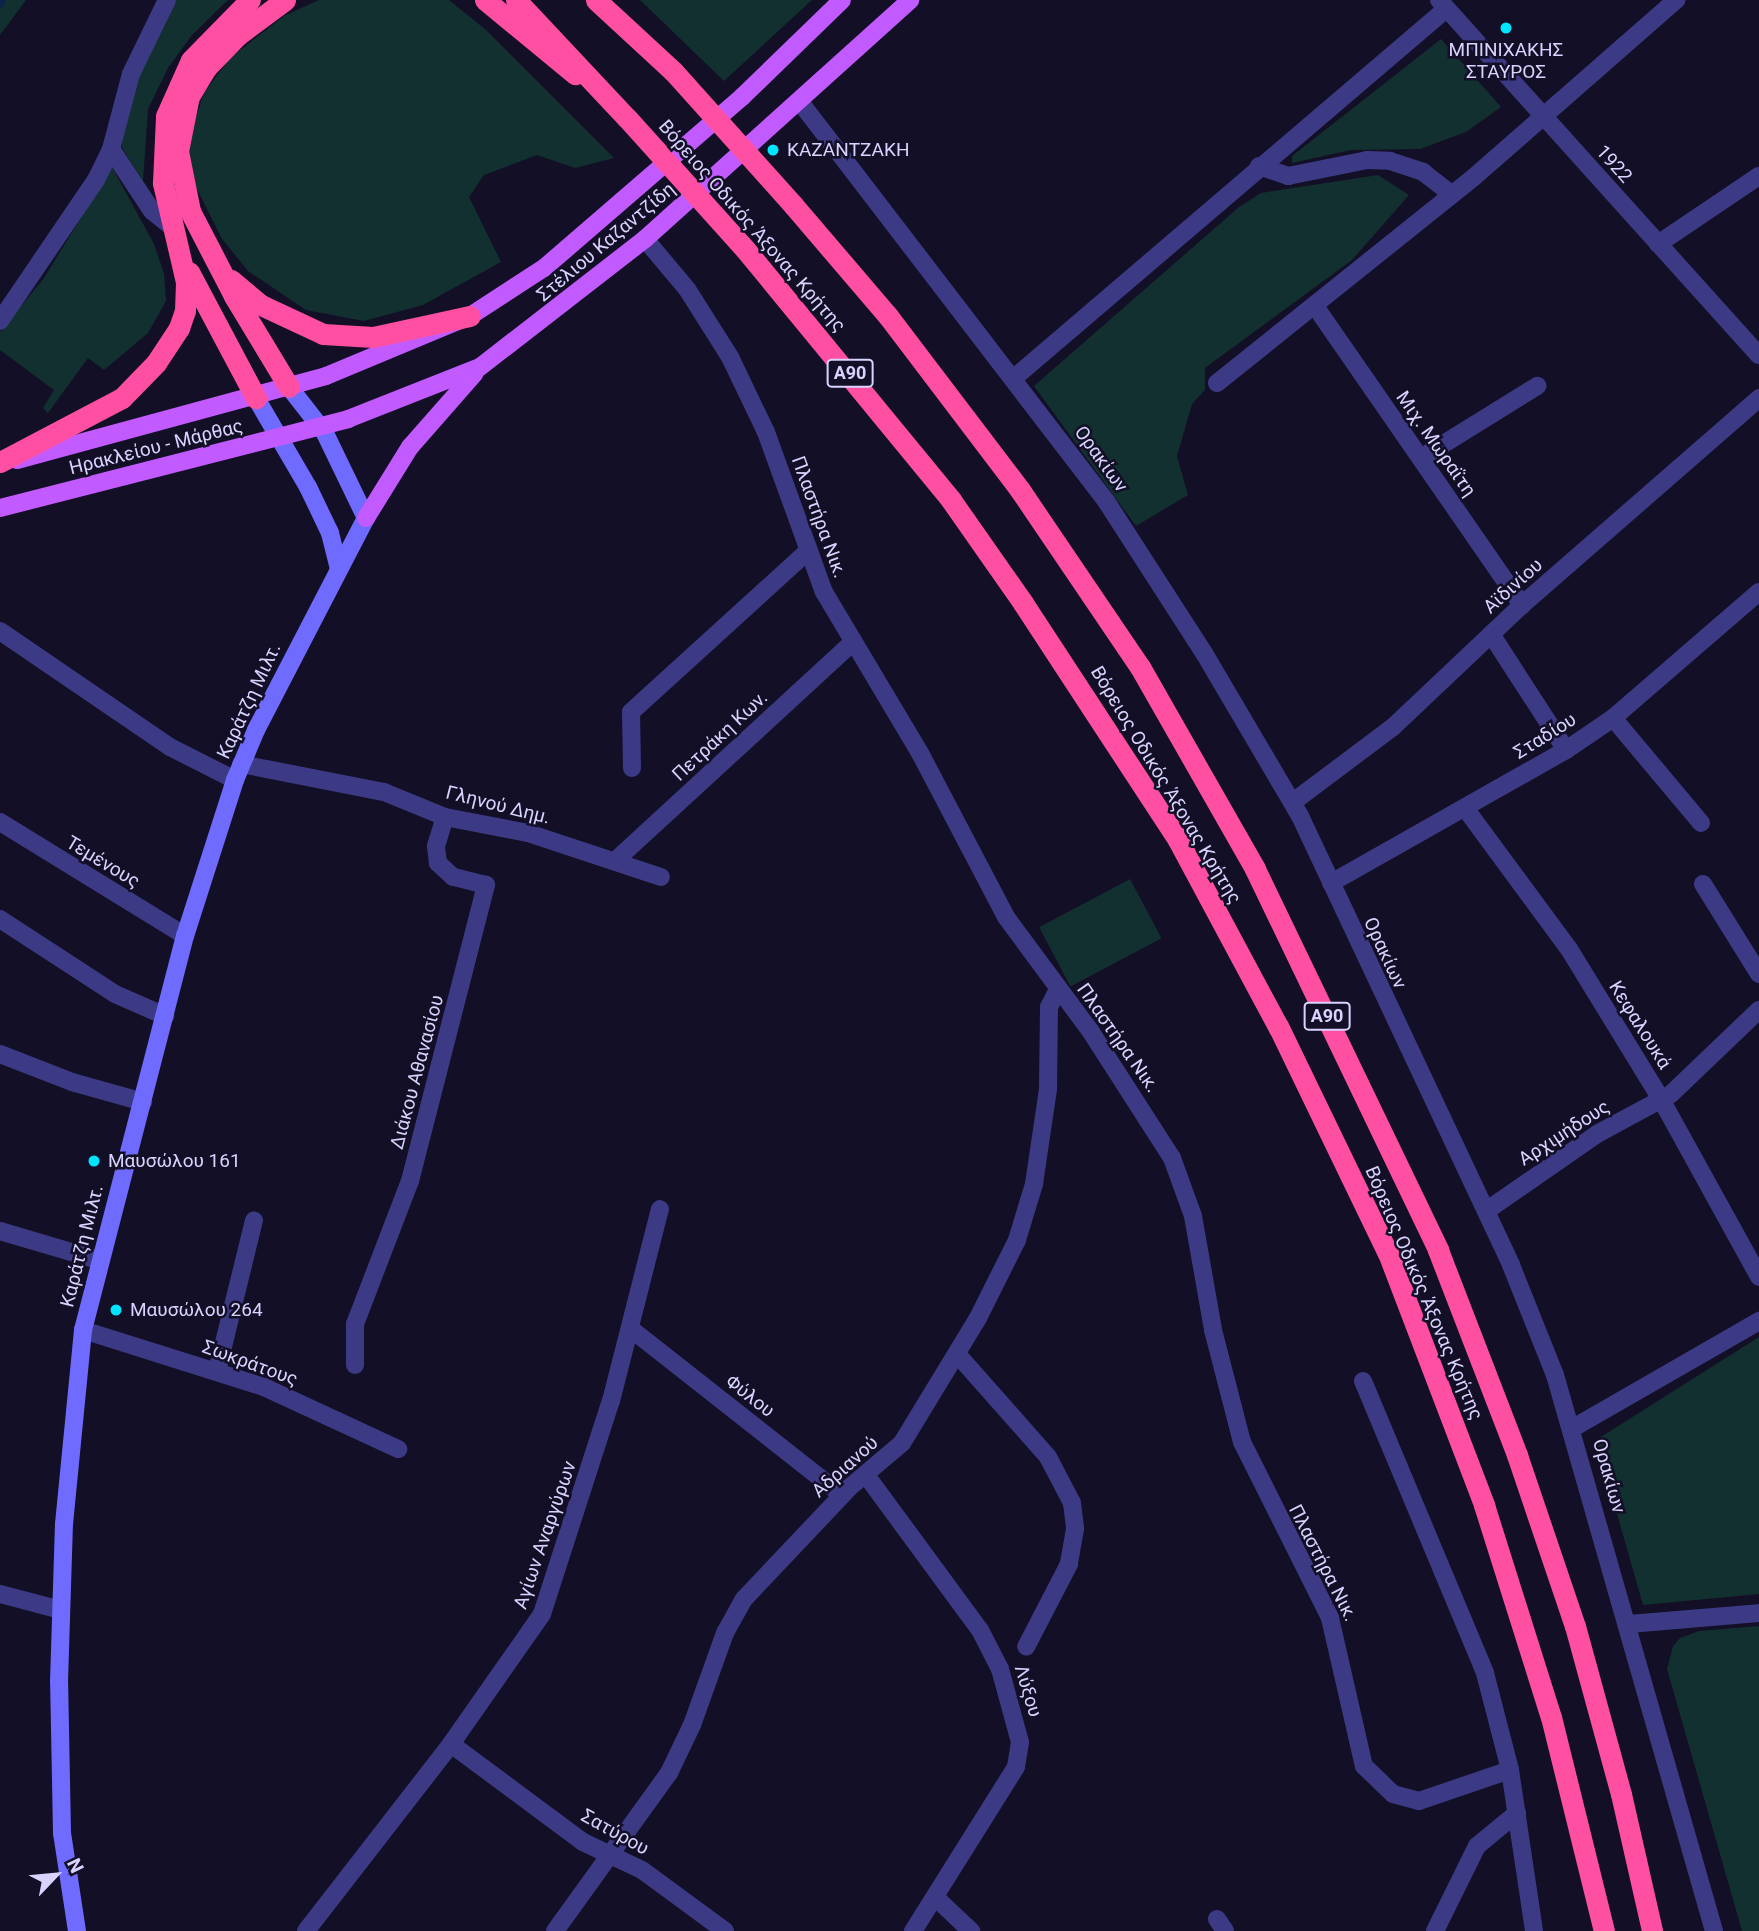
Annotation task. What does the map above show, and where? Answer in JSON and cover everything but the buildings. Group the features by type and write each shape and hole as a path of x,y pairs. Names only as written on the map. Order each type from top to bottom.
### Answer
{"highway":[{"path":"0,463 94,416 146,374 184,316 187,290 161,164 171,101 191,60 250,0"},
{"path":"285,0 246,28 210,62 192,89 178,150 183,191 214,261 289,387"},
{"path":"485,0 541,50 603,92"},
{"name":"Βόρειος Οδικός Άξονας Κρήτης","path":"516,0 745,249 942,489 1023,603 1178,840 1279,1028 1388,1253 1485,1505 1551,1717 1604,1931"},
{"name":"Βόρειος Οδικός Άξονας Κρήτης","path":"596,0 673,71 794,206 888,316 1020,490 1140,667 1261,881 1438,1250 1517,1455 1578,1639 1621,1794 1652,1931"},
{"path":"615,0 673,71"},
{"path":"181,258 256,398"},
{"path":"214,261 261,305 323,334 373,337 470,316"}],"main road":[{"name":"Στέλιου Καζαντζίδη","path":"256,398 400,348 470,316 544,268 742,97 842,0"},
{"name":"Στέλιου Καζαντζίδη","path":"321,426 481,367 645,239 910,0"},
{"path":"366,518 410,447 481,367"},
{"name":"Ηρακλείου - Μάρθας","path":"0,463 256,398"},
{"name":"Ηρακλείου - Μάρθας","path":"0,508 321,426"}],"street":[{"path":"0,321 96,180 111,149 131,74 167,0"},
{"path":"1217,383 1543,119 1676,0"},
{"path":"1014,378 1443,5"},
{"name":"1922","path":"1443,5 1543,119 1759,355"},
{"name":"Ορακίων","path":"800,102 1014,378 1132,539 1293,802 1486,1211 1573,1428 1714,1931"},
{"path":"111,149 152,211 172,227"},
{"path":"1259,166 1289,176 1367,160 1390,161 1423,172 1451,195"},
{"path":"1658,244 1759,176"},
{"name":"Πλαστήρα Νικ.","path":"645,239 687,289 735,366 766,432 806,553 852,643 920,753 1006,917 1147,1116 1182,1181 1242,1442 1330,1618 1364,1766 1393,1794 1419,1801 1510,1770"},
{"name":"Μιχ. Μωραΐτη","path":"1315,306 1522,605"},
{"path":"1421,458 1536,386"},
{"path":"289,387 321,426 366,518"},
{"path":"256,398 330,533 339,568"},
{"name":"Αϊδινίου","path":"1293,802 1393,727 1522,605 1759,398"},
{"name":"Καράτζη Μιλτ.","path":"76,1931 62,1833 61,1610 70,1436 83,1330 98,1260 143,1102 185,936 238,772 366,518"},
{"path":"632,768 631,712 806,553"},
{"name":"Σταδίου","path":"1331,883 1566,750 1613,718 1759,592"},
{"name":"Γληνού Δημ.","path":"0,631 193,762 238,772 384,792 445,817 528,833 661,877"},
{"path":"1490,634 1566,750"},
{"name":"Πετράκη Κων.","path":"616,860 852,643"},
{"path":"1613,718 1701,823"},
{"name":"Κεφαλουκά","path":"1465,808 1569,949 1662,1101 1759,1277"},
{"name":"Διάκου Αθανασίου","path":"355,1365 355,1324 410,1181 486,885 453,877 438,863 436,846 445,817"},
{"name":"Τεμένους","path":"0,822 185,936"},
{"path":"1703,884 1759,974"},
{"path":"0,919 115,994 165,1016"},
{"name":"Αδριανού","path":"555,1931 676,1759 725,1633 744,1599 842,1495 915,1426 957,1354 1017,1240 1034,1184 1048,1089 1049,1007 1058,989"},
{"name":"Αρχιμήδους","path":"1486,1211 1597,1134 1662,1101 1706,1065 1759,1010"},
{"path":"0,1054 72,1082 143,1102"},
{"name":"Αγίων Αναργύρων","path":"306,1931 451,1744 542,1614 631,1329 660,1209"},
{"path":"218,1371 254,1220"},
{"path":"0,1231 98,1260"},
{"path":"1573,1428 1759,1321"},
{"name":"Φύλου","path":"631,1329 842,1495"},
{"name":"Σωκράτους","path":"83,1330 218,1371 398,1449"},
{"path":"957,1354 1048,1457 1072,1503 1075,1529 1069,1564 1026,1647"},
{"path":"1363,1381 1478,1653 1510,1770 1534,1931"},
{"name":"Λύξου","path":"866,1475 980,1630 1000,1670 1020,1742 1016,1767 913,1931"},
{"path":"0,1594 61,1610"},
{"path":"1629,1624 1759,1613"},
{"name":"Σατύρου","path":"451,1744 583,1842 642,1870 726,1931"},
{"path":"1435,1931 1477,1846 1517,1813"},
{"path":"935,1897 971,1931"}],"green space":[{"path":"0,0 26,0 0,35"},
{"path":"174,0 228,0 192,35 168,68 148,109 143,181 122,148 122,128 130,92"},
{"path":"319,0 449,0 486,30 614,158 575,168 537,155 484,175 469,197 501,262 423,305 364,321 306,310 248,271 222,239 192,179 188,142 204,93 230,58 284,16"},
{"path":"640,0 812,0 724,81"},
{"path":"1441,39 1501,107 1466,132 1420,149 1351,150 1292,163 1292,156"},
{"path":"112,167 154,244 164,273 166,301 148,333 104,370 88,358 48,413 43,408 54,390 0,350 0,332 44,278"},
{"path":"1378,175 1409,195 1352,260 1205,368 1205,390 1192,404 1177,456 1188,495 1136,526 1034,386 1239,207 1261,193"},
{"path":"1130,879 1161,938 1071,987 1039,927"},
{"path":"1759,1337 1759,1594 1643,1605 1596,1440"},
{"path":"1759,1626 1759,1931 1742,1931 1667,1669 1673,1646 1680,1638 1699,1631"}],"waterway":[{"path":"0,4 2,0"}],"place":[{"name":"ΜΠΙΝΙΧΑΚΗΣ ΣΤΑΥΡΟΣ","path":"1506,28"},
{"name":"ΚΑΖΑΝΤΖΑΚΗ","path":"773,150"},
{"name":"Μαυσώλου 161","path":"94,1161"},
{"name":"Μαυσώλου 264","path":"116,1310"}]}
